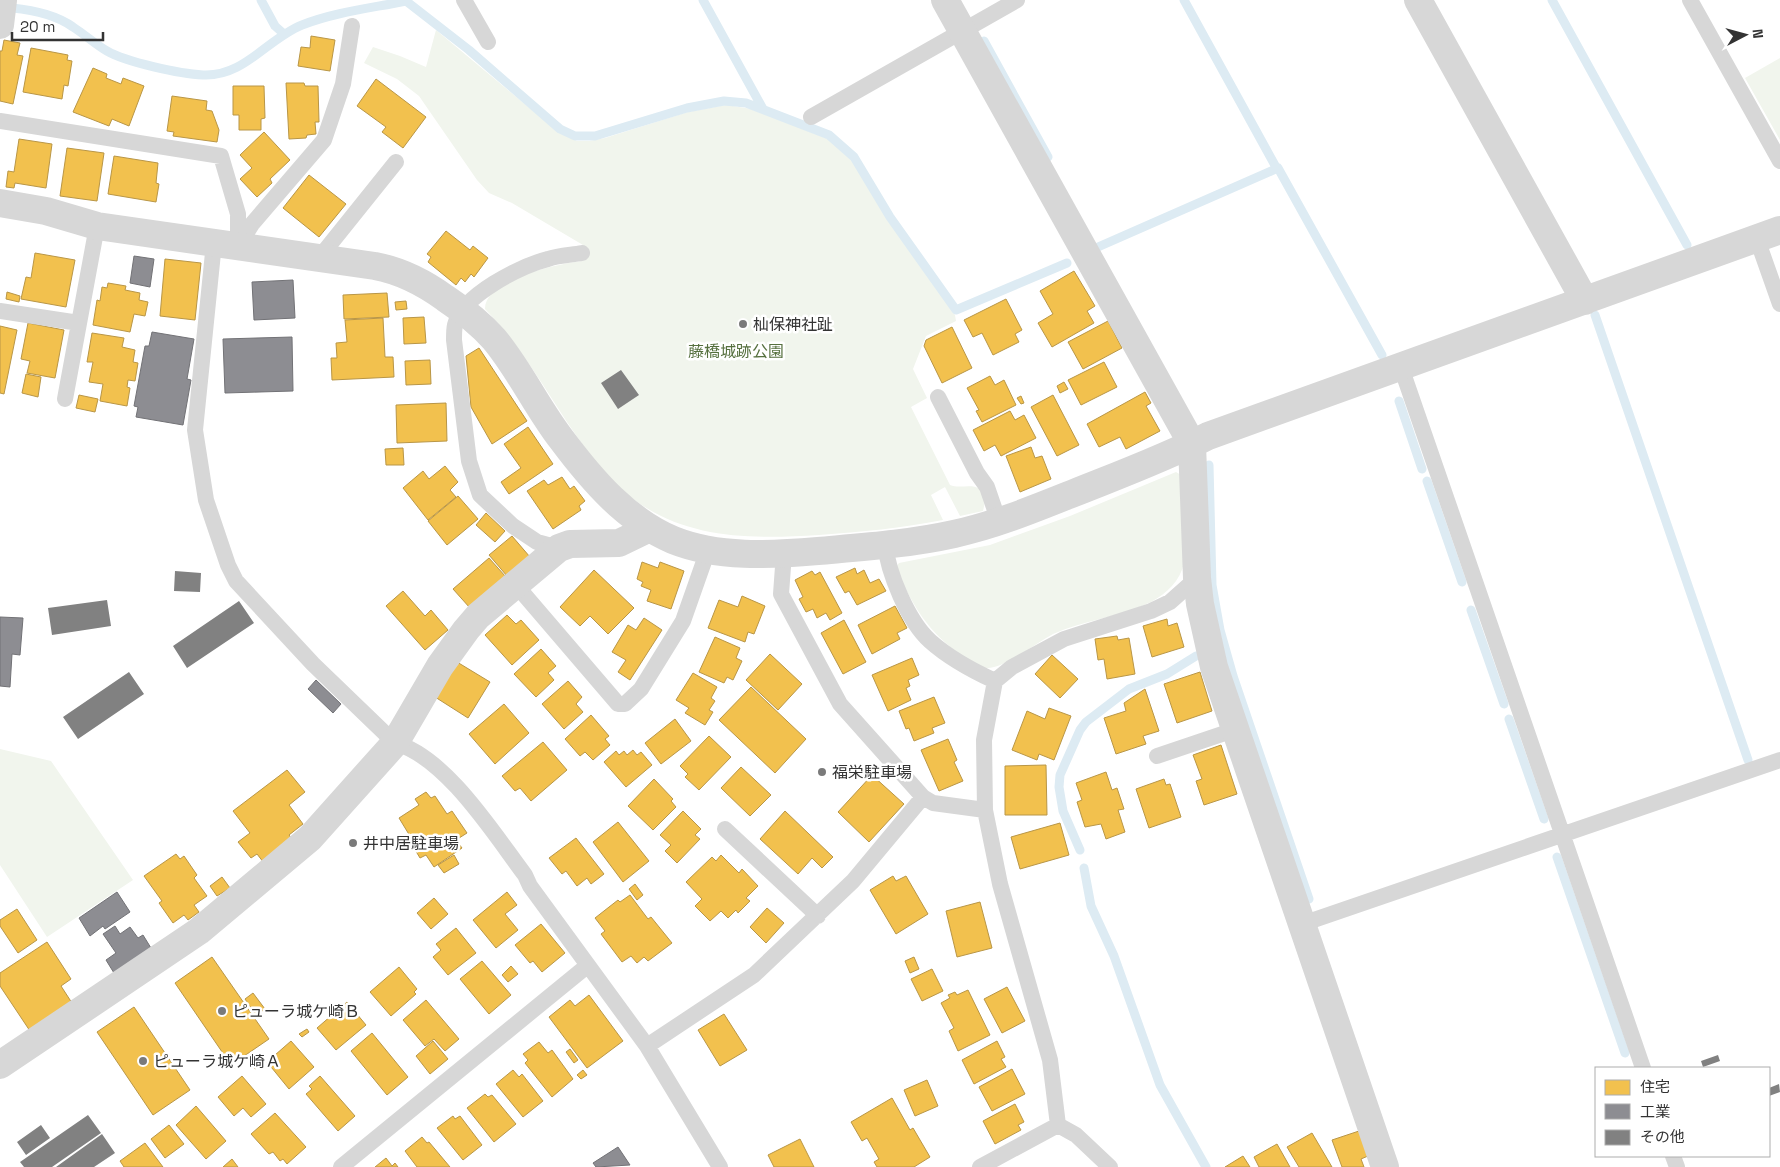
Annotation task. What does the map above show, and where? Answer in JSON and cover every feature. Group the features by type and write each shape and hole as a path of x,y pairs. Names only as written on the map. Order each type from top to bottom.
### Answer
{"street":[{"path":"0,25 3,0"},
{"path":"944,0 1192,444 1197,578 1206,638 1234,730 1386,1167"},
{"path":"1418,0 1585,302"},
{"path":"0,204 46,210 97,226 396,270 433,289 462,310 494,339 560,439 587,473 629,515 672,540 708,550 784,554 885,544 953,534 999,522 1168,456 1208,436 1585,302 1769,234"},
{"path":"0,1065 199,931 310,838 395,743 452,649 478,616 559,548 570,544 618,543 650,528"}],"lane":[{"path":"464,0 488,42"},
{"path":"811,117 1017,0"},
{"path":"1690,0 1780,161"},
{"path":"226,245 252,224 324,140 343,84 352,26"},
{"path":"0,121 221,156 238,214 226,245 195,430 206,500 228,565 244,591 313,664 395,743 407,746 429,762 467,796 525,875 530,886 587,966 648,1046 720,1167"},
{"path":"319,258 396,162"},
{"path":"65,399 97,226"},
{"path":"1769,234 1780,304"},
{"path":"559,548 537,542 514,526 480,495 469,462 454,340 455,325 462,310 486,289 522,267 550,258 582,253"},
{"path":"0,311 79,323"},
{"path":"1401,367 1643,1067"},
{"path":"938,397 977,474 988,487 999,522"},
{"path":"885,544 890,575 910,612 928,639 970,670 995,681"},
{"path":"516,585 618,704 625,704 642,689 683,621 708,550"},
{"path":"784,554 780,594 840,704 924,797 933,803 985,810"},
{"path":"1058,1126 1050,1060 1000,884 985,810 984,740 995,681 1012,667 1064,639 1151,612 1164,605 1197,578"},
{"path":"1157,756 1234,730"},
{"path":"1302,924 1780,760"},
{"path":"648,1046 754,975 853,881 924,797"},
{"path":"726,829 818,916"},
{"path":"341,1167 587,966"},
{"path":"980,1167 1058,1126"},
{"path":"1058,1126 1076,1135 1110,1167"}],"green space":[{"name":"藤橋城跡公園","path":"436,30 557,131 577,141 605,138 688,112 726,105 752,109 828,139 852,159 888,219 955,315 956,321 926,336 913,369 927,398 911,407 950,485 973,486 980,489 985,502 983,511 960,516 945,487 931,495 943,520 850,533 759,537 730,535 676,522 651,510 626,493 603,471 573,431 517,347 485,309 488,298 496,289 509,281 540,270 582,261 583,245 512,203 489,193 477,180 419,96 397,79 364,63 373,47 426,67"},
{"path":"1780,58 1780,140 1745,78"},
{"path":"1176,472 1181,475 1184,563 1172,586 1151,602 1139,607 1053,634 1001,665 986,668 977,665 940,638 915,606 896,567 899,563 990,545 1070,516"},
{"path":"0,749 51,761 133,880 47,937 0,865"}],"building: 住宅":[{"path":"311,36 335,40 330,71 298,66 301,47 310,48"},
{"path":"4,40 20,43 17,55 23,56 13,104 0,101 0,51 2,51"},
{"path":"31,48 68,55 67,60 72,61 68,86 64,85 62,99 23,92"},
{"path":"93,68 107,74 106,78 121,84 123,78 144,86 129,126 112,119 109,126 73,112"},
{"path":"376,79 426,117 403,148 382,132 386,127 357,106"},
{"path":"286,83 304,83 305,86 318,86 319,122 315,122 316,134 307,135 306,138 289,139"},
{"path":"233,86 264,86 265,118 261,119 261,130 239,130 239,115 233,115"},
{"path":"172,96 207,101 206,110 212,111 219,130 217,142 173,136 174,132 167,131"},
{"path":"264,132 290,160 270,179 272,183 257,197 240,179 252,168 240,155"},
{"path":"19,139 52,144 46,188 15,183 14,188 6,187 8,171 14,172"},
{"path":"67,148 104,153 97,201 60,196"},
{"path":"114,156 158,163 156,183 159,184 156,202 108,194"},
{"path":"309,175 346,204 319,237 283,208"},
{"path":"446,231 470,250 473,246 488,258 474,277 471,274 465,282 461,278 456,285 428,262 431,257 427,254"},
{"path":"35,253 75,260 66,307 21,299 26,277 31,278"},
{"path":"165,259 201,263 195,320 160,316"},
{"path":"1074,271 1095,306 1087,311 1094,323 1052,347 1038,323 1053,314 1040,291"},
{"path":"108,283 126,286 125,290 140,293 139,300 148,302 145,316 134,314 130,332 93,325 97,300 100,301 102,287 107,288"},
{"path":"7,292 20,296 19,302 6,299"},
{"path":"387,293 389,317 344,319 343,295"},
{"path":"1006,299 1022,330 1015,334 1019,342 993,355 982,333 973,337 964,320"},
{"path":"406,301 407,309 396,310 395,302"},
{"path":"424,317 426,343 404,344 403,318"},
{"path":"383,318 385,357 393,357 394,377 332,380 331,358 337,358 336,343 347,342 345,320"},
{"path":"1108,321 1122,348 1083,369 1068,342"},
{"path":"28,323 64,330 55,378 27,373 30,361 21,359"},
{"path":"0,326 17,330 4,394 0,393"},
{"path":"952,327 972,368 942,383 924,346 926,340"},
{"path":"92,333 124,338 122,347 135,350 133,362 138,363 135,381 128,380 127,387 130,388 127,406 100,401 103,384 89,382 93,362 87,362"},
{"path":"479,348 527,421 492,444 471,407 466,356"},
{"path":"430,360 431,384 406,385 405,361"},
{"path":"1104,362 1117,387 1081,405 1068,380"},
{"path":"26,374 41,377 38,397 22,393"},
{"path":"990,376 995,385 1004,380 1016,405 982,422 976,411 979,410 967,388"},
{"path":"1064,382 1068,389 1060,393 1057,386"},
{"path":"1145,392 1151,403 1146,406 1160,431 1126,449 1120,437 1099,447 1087,424"},
{"path":"79,395 98,399 95,412 76,408"},
{"path":"1053,395 1079,445 1057,456 1031,407"},
{"path":"1021,396 1024,403 1021,404 1017,398"},
{"path":"446,403 447,441 397,443 396,405"},
{"path":"1010,411 1015,420 1024,415 1036,438 1001,456 995,445 984,451 973,430"},
{"path":"528,427 553,464 509,494 501,482 521,468 504,444"},
{"path":"1031,447 1035,458 1042,456 1051,479 1020,492 1006,456"},
{"path":"403,448 404,465 386,465 385,449"},
{"path":"445,466 458,482 450,490 456,497 428,520 403,488 423,471 429,479"},
{"path":"562,477 570,489 574,486 585,501 579,506 581,510 553,529 527,491 544,480 548,485"},
{"path":"458,496 478,519 447,545 428,521"},
{"path":"486,513 505,531 495,542 476,525"},
{"path":"512,536 530,557 507,576 489,555"},
{"path":"489,558 506,577 470,608 453,589"},
{"path":"642,562 658,568 660,562 684,571 671,609 647,601 651,590 641,586 643,582 637,579"},
{"path":"855,568 857,574 864,570 870,583 879,579 886,591 857,605 849,591 845,593 836,577"},
{"path":"594,570 634,608 608,634 590,616 580,626 560,607"},
{"path":"812,571 815,575 820,572 842,613 830,620 826,613 817,618 813,609 806,612 799,599 803,597 795,580"},
{"path":"403,591 425,616 431,610 448,630 425,650 386,606"},
{"path":"742,596 765,606 754,634 748,632 745,642 708,628 719,600 738,607"},
{"path":"895,606 907,628 897,633 900,639 872,654 858,625"},
{"path":"507,615 516,624 521,620 539,640 512,665 485,635"},
{"path":"644,618 662,630 630,680 618,672 626,660 612,652 628,625 636,630"},
{"path":"1167,619 1168,626 1177,623 1184,647 1152,657 1143,626"},
{"path":"844,620 866,662 843,674 821,633"},
{"path":"1117,636 1118,640 1129,638 1135,674 1107,679 1104,659 1098,660 1095,639"},
{"path":"715,637 740,648 736,658 742,661 733,680 727,677 724,683 699,672"},
{"path":"541,649 556,666 548,673 554,680 536,697 514,674"},
{"path":"770,654 802,684 778,710 746,680"},
{"path":"1052,655 1078,679 1060,698 1035,674"},
{"path":"912,658 919,675 908,680 910,686 906,688 911,700 888,711 872,675"},
{"path":"457,662 490,682 468,718 435,697"},
{"path":"1200,672 1212,711 1177,723 1164,684"},
{"path":"693,673 717,687 711,698 715,701 709,710 713,712 705,725 685,713 689,708 676,700"},
{"path":"568,681 582,697 576,704 583,712 564,729 542,704"},
{"path":"751,687 806,739 775,773 719,720"},
{"path":"1145,689 1159,731 1143,736 1146,744 1116,754 1104,718 1126,711 1124,703"},
{"path":"934,697 945,723 932,728 934,733 914,741 909,728 906,729 899,711"},
{"path":"504,704 529,733 495,764 469,734"},
{"path":"1049,708 1071,716 1054,760 1039,754 1037,760 1012,750 1027,711 1045,719"},
{"path":"591,715 609,736 605,739 610,745 593,760 585,752 580,756 565,739"},
{"path":"675,719 691,741 661,764 645,743"},
{"path":"709,736 731,757 699,790 685,777 688,774 680,766"},
{"path":"948,739 957,760 954,762 963,781 939,791 921,750"},
{"path":"543,742 567,770 531,801 520,788 515,791 502,776"},
{"path":"1221,745 1237,794 1204,805 1196,781 1202,779 1193,755"},
{"path":"633,750 637,755 641,752 652,765 626,787 604,762 616,751 619,755 624,751 627,755"},
{"path":"1046,765 1047,815 1005,815 1005,766"},
{"path":"741,767 771,795 750,816 721,788"},
{"path":"287,770 305,792 289,805 303,824 289,835 293,840 264,863 257,854 251,858 238,842 250,833 233,811"},
{"path":"1106,772 1112,790 1117,788 1124,809 1118,810 1125,832 1106,839 1101,824 1085,827 1077,802 1082,800 1076,783"},
{"path":"872,775 904,804 869,842 838,812"},
{"path":"654,779 673,799 671,801 676,807 653,830 628,806"},
{"path":"1164,779 1166,785 1170,784 1181,817 1149,828 1136,789"},
{"path":"426,792 431,798 435,796 447,814 452,811 467,833 456,840 462,848 434,867 426,855 420,858 411,843 413,841 399,818 419,805 415,799"},
{"path":"683,811 701,829 695,835 700,839 677,863 665,851 671,845 660,835"},
{"path":"785,811 833,857 822,868 812,858 798,874 760,839"},
{"path":"618,822 649,861 623,882 593,842"},
{"path":"1060,823 1069,855 1020,869 1011,837"},
{"path":"576,838 604,874 591,884 587,878 577,886 566,871 562,874 549,858"},
{"path":"176,854 180,859 184,856 197,875 194,878 207,896 194,905 199,912 188,920 184,915 173,923 159,903 162,901 144,876"},
{"path":"454,855 459,864 444,873 438,865"},
{"path":"721,855 739,873 742,869 758,886 746,898 750,901 738,913 736,910 728,918 721,911 710,921 695,906 702,899 686,882 712,857 716,861"},
{"path":"893,876 896,881 906,876 928,914 896,934 870,890"},
{"path":"222,877 230,888 217,896 210,886"},
{"path":"635,884 643,895 637,900 629,889"},
{"path":"507,892 517,905 505,914 518,930 496,948 473,920"},
{"path":"630,895 648,919 651,917 672,943 648,961 644,957 637,963 631,956 622,962 601,934 605,931 595,918 618,900 620,902"},
{"path":"434,898 448,914 431,929 417,913"},
{"path":"980,902 992,948 957,957 946,911"},
{"path":"767,908 784,923 766,943 750,927"},
{"path":"17,909 37,940 18,953 0,926 0,920"},
{"path":"541,924 565,953 542,972 533,961 530,963 515,945"},
{"path":"456,928 476,953 448,975 433,957 441,950 436,944"},
{"path":"47,942 71,979 61,986 72,1003 30,1031 0,986 0,973"},
{"name":"ピューラ城ケ崎Ｂ","path":"212,957 269,1039 231,1065 175,983"},
{"path":"914,957 919,969 910,973 905,961"},
{"path":"482,961 511,995 489,1014 460,979"},
{"path":"511,966 518,974 508,982 502,975"},
{"path":"399,967 417,989 414,992 416,994 391,1016 370,992"},
{"path":"932,969 943,991 922,1001 911,979"},
{"path":"1007,987 1025,1021 1002,1033 984,999"},
{"path":"968,990 990,1035 958,1051 949,1031 954,1028 941,1003 950,998 948,995 955,992 957,995"},
{"path":"253,993 265,1009 256,1015 245,999"},
{"path":"589,995 623,1041 587,1068 549,1017 570,1000 575,1006"},
{"path":"426,1000 459,1039 445,1051 434,1039 425,1046 403,1020"},
{"path":"347,1002 366,1025 336,1050 317,1028"},
{"name":"ピューラ城ケ崎Ａ","path":"134,1007 190,1090 153,1115 97,1032"},
{"path":"724,1014 747,1050 720,1066 698,1030"},
{"path":"307,1029 309,1032 302,1037 299,1034"},
{"path":"372,1033 408,1077 387,1095 351,1051"},
{"path":"291,1041 314,1067 289,1089 267,1062"},
{"path":"433,1041 448,1059 430,1074 416,1056"},
{"path":"997,1041 1005,1057 1001,1059 1006,1067 974,1084 962,1060"},
{"path":"539,1042 548,1053 552,1050 573,1079 552,1097 525,1063 528,1060 523,1054"},
{"path":"570,1049 578,1060 574,1063 566,1052"},
{"path":"260,1061 262,1064 255,1069 252,1066"},
{"path":"1012,1069 1025,1094 992,1111 979,1087"},
{"path":"513,1070 519,1077 522,1074 543,1101 523,1117 496,1084"},
{"path":"583,1070 587,1075 581,1079 577,1075"},
{"path":"242,1076 266,1104 251,1117 243,1108 234,1116 218,1097"},
{"path":"320,1076 355,1116 338,1131 306,1094 312,1089 309,1086"},
{"path":"927,1080 938,1106 915,1116 904,1090"},
{"path":"485,1094 488,1097 492,1095 516,1124 494,1142 467,1108"},
{"path":"892,1098 910,1130 913,1128 930,1157 914,1167 877,1167 874,1162 879,1159 867,1138 862,1141 851,1122"},
{"path":"1015,1104 1024,1122 1018,1125 1021,1130 995,1144 983,1121"},
{"path":"196,1106 226,1141 206,1159 176,1125"},
{"path":"275,1113 306,1147 287,1164 283,1159 280,1161 273,1152 269,1154 251,1134"},
{"path":"453,1116 455,1119 460,1116 482,1145 463,1160 437,1128"},
{"path":"169,1125 184,1144 165,1158 151,1139"},
{"path":"1359,1131 1368,1156 1361,1159 1364,1167 1342,1167 1332,1140"},
{"path":"1312,1133 1332,1167 1299,1167 1287,1147"},
{"path":"422,1137 427,1143 429,1142 450,1167 417,1167 405,1151"},
{"path":"800,1139 814,1167 774,1167 768,1155"},
{"path":"145,1143 163,1167 124,1167 120,1161"},
{"path":"1277,1144 1290,1167 1259,1167 1254,1157"},
{"path":"1243,1156 1250,1167 1225,1167"},
{"path":"386,1158 392,1166 395,1163 398,1167 375,1167"},
{"path":"232,1159 238,1167 223,1167"}],"building: 工業":[{"path":"134,256 154,259 150,287 130,283"},
{"path":"293,280 295,318 254,320 252,282"},
{"path":"152,332 194,339 187,379 191,380 183,425 136,417 138,407 134,406 145,346 149,346"},
{"path":"292,337 293,391 225,393 223,339"},
{"path":"0,617 23,618 20,655 12,654 10,687 0,686"},
{"path":"316,680 341,704 333,713 308,689"},
{"path":"117,892 130,912 105,929 103,926 90,936 79,918"},
{"path":"115,926 120,934 130,927 138,938 143,935 151,948 114,973 106,960 116,953 103,934"},
{"path":"618,1147 630,1165 596,1167 593,1163"}],"building: その他":[{"path":"621,370 639,395 618,409 601,383"},
{"path":"175,571 201,573 200,592 174,591"},
{"path":"107,600 111,626 52,635 48,608"},
{"path":"239,601 254,623 187,668 173,646"},
{"path":"129,672 144,694 78,739 63,717"},
{"path":"1718,1055 1720,1061 1703,1067 1701,1061"},
{"path":"1779,1084 1780,1092 1770,1096 1770,1088"},
{"path":"88,1115 101,1133 52,1167 24,1167 20,1162"},
{"path":"41,1125 50,1138 26,1155 17,1142"},
{"path":"102,1134 115,1153 94,1167 56,1167"}],"waterway":[{"path":"261,0 275,26 284,34"},
{"path":"703,0 763,109"},
{"path":"1184,0 1277,169"},
{"path":"1552,0 1687,245"},
{"path":"12,8 36,11 59,19 107,51 127,59 168,70 203,75 218,74 243,64 289,31 302,25 340,14 406,1 469,50 560,129 575,136 595,136 687,108 724,101 746,103 829,135 854,157 890,217 956,310 1067,263"},
{"path":"984,41 1048,157"},
{"path":"1098,247 1278,168 1382,355"},
{"path":"1595,315 1748,760"},
{"path":"1399,401 1422,469"},
{"path":"1209,465 1212,585 1220,630 1233,676 1309,899"},
{"path":"1427,481 1462,582"},
{"path":"1471,610 1504,704"},
{"path":"1080,850 1063,811 1059,787 1060,775 1080,730 1086,722 1129,689 1167,674 1196,656"},
{"path":"1509,719 1544,819"},
{"path":"1557,857 1625,1053"},
{"path":"1084,868 1091,906 1114,956 1160,1085 1206,1167"}],"place":[{"name":"杣保神社趾","path":"743,324"},
{"name":"福栄駐車場","path":"822,772"},
{"name":"井中居駐車場","path":"353,843"},
{"name":"ピューラ城ケ崎Ｂ","path":"222,1011"},
{"name":"ピューラ城ケ崎Ａ","path":"143,1061"}]}
